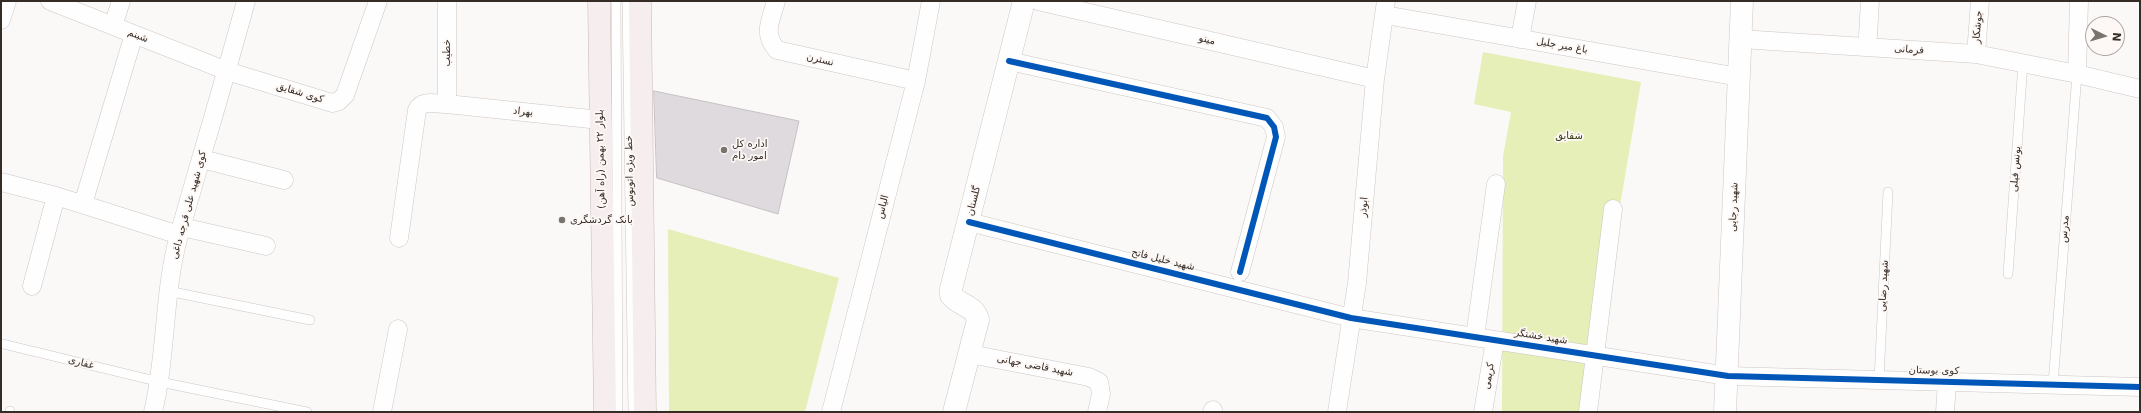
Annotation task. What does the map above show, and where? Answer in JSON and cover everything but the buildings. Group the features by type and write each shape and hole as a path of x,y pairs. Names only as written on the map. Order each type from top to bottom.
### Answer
{"main road":[{"name":"بلوار ۲۲ بهمن (راه آهن)","path":"599,1 605,412"},
{"path":"640,1 645,412"}],"street":[{"path":"1,20 6,1"},
{"name":"شبنم","path":"50,1 227,71"},
{"path":"114,26 121,1"},
{"name":"کوی شهید علی قرجه داغی","path":"153,412 160,382 168,291 181,231 246,1"},
{"name":"کوی شقایق","path":"227,71 332,102 338,101 345,95 378,1"},
{"name":"خطیب","path":"447,1 447,104"},
{"name":"نسترن","path":"776,1 767,34 771,43 777,50 916,81"},
{"name":"الیاس","path":"831,412 916,81 931,1"},
{"name":"گلستان","path":"954,412 978,320 976,313 954,300 951,295 1024,1"},
{"name":"مینو","path":"1038,1 1375,80"},
{"path":"1520,39 1527,1"},
{"name":"شهید رجایی","path":"1725,412 1728,376 1742,1"},
{"path":"1868,36 1870,1"},
{"name":"جوشکار","path":"1976,54 1980,1"},
{"path":"2077,74 2078,1"},
{"name":"ابوذر","path":"1337,412 1357,283 1375,80 1386,8"},
{"name":"باغ میر جلیل","path":"1386,8 1520,39 1739,77"},
{"path":"83,204 134,34"},
{"name":"فرمانی","path":"1740,39 1976,54 2077,74 2140,89"},
{"path":"1009,61 1267,118 1274,127 1276,137 1240,272"},
{"name":"بهراد","path":"398,238 417,110 424,103 447,104 600,120"},
{"path":"202,159 284,180"},
{"path":"1,182 181,231 266,246"},
{"path":"1475,337 1496,184"},
{"path":"32,286 56,196"},
{"path":"1588,412 1613,209"},
{"name":"شهید خلیل فاتح","path":"969,222 1352,318"},
{"name":"شهید خشتگر","path":"1352,318 1728,376"},
{"path":"388,411 398,330"},
{"name":"کریمی","path":"1483,412 1495,340"},
{"name":"شهید قاضی جهانی","path":"970,354 1089,377 1099,382 1101,394 1097,412"},
{"name":"کوی بوستان","path":"1728,376 2140,387"},
{"path":"1945,412 1947,382"}],"lane":[{"name":"خط ویژه اتوبوس","path":"616,1 618,412"},
{"name":"خط ویژه اتوبوس","path":"627,1 633,412"},
{"name":"یونس فیلی","path":"2008,274 2023,63"},
{"name":"مدرس","path":"2053,384 2077,74"},
{"name":"شهید رضایی","path":"1879,380 1888,192"},
{"path":"168,291 310,320"},
{"name":"غفاری","path":"3,344 160,382 307,412"}],"green space":[{"name":"شقایق","path":"1483,52 1641,82 1585,412 1502,412 1503,156 1511,112 1474,104"},
{"path":"668,229 839,278 805,412 669,412"}],"cycle path":[{"path":"1009,61 1267,118 1274,127 1276,137 1240,272"},
{"path":"969,222 1351,318 1728,376 2140,387"}],"place":[{"name":"اداره کل امور دام","path":"724,150"},
{"name":"بانک گردشگری","path":"562,220"}]}
